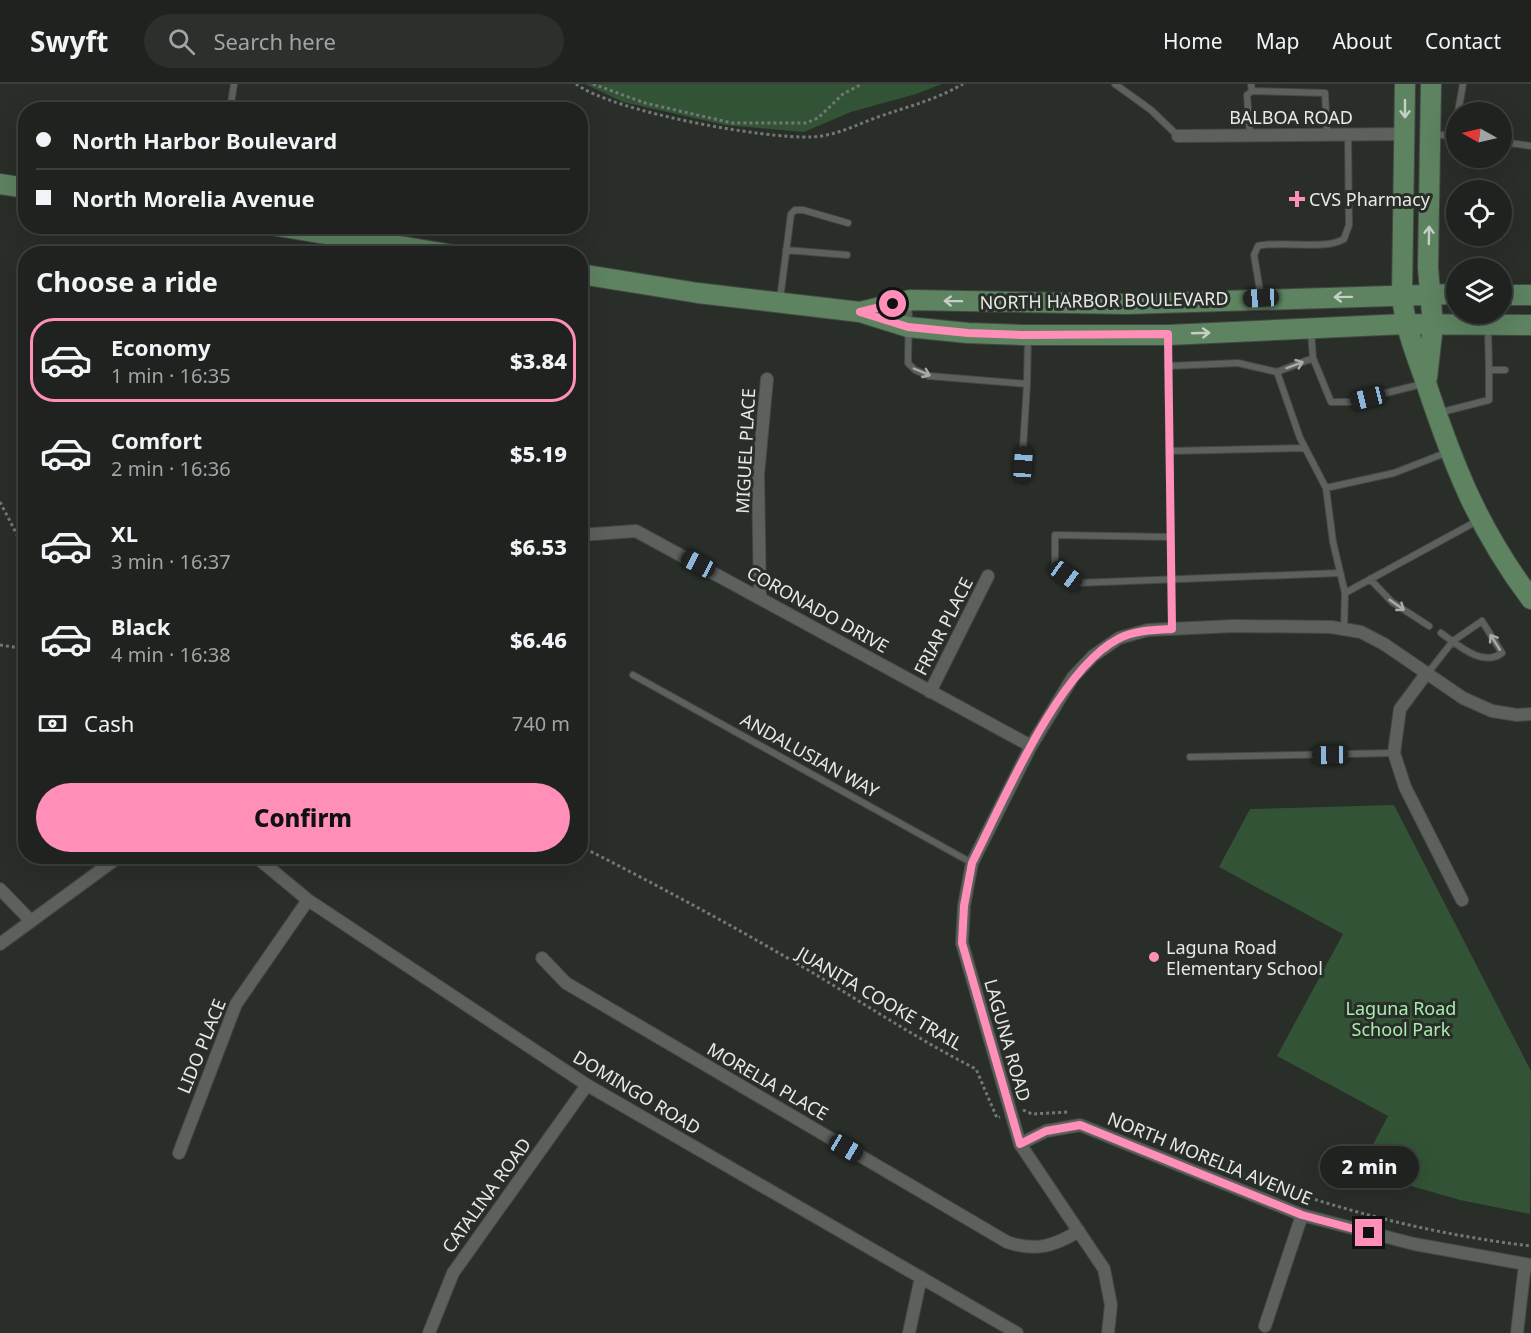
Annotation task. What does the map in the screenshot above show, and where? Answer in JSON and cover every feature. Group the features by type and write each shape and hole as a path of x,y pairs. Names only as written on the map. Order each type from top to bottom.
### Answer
{"main road":[{"path":"1405,84 1402,297 1405,324 1448,452 1480,519 1507,566 1531,599"},
{"path":"1426,383 1433,324 1429,293 1431,84"},
{"path":"0,184 18,187"},
{"path":"326,234 399,246"},
{"name":"NORTH HARBOR BOULEVARD","path":"588,275 860,312 908,327 1028,335 1168,334 1405,324 1531,325"},
{"name":"NORTH HARBOR BOULEVARD","path":"860,312 910,300 1064,304 1261,298 1402,297 1429,293 1446,294"},
{"path":"1512,295 1531,295"}],"street":[{"name":"BALBOA ROAD","path":"1178,136 1406,134"},
{"name":"MIGUEL PLACE","path":"760,597 758,475 767,379"},
{"name":"CORONADO DRIVE","path":"588,534 636,531 1031,746"},
{"name":"FRIAR PLACE","path":"930,692 988,576"},
{"name":"LAGUNA ROAD","path":"1108,1333 1111,1305 1104,1269 1020,1144 962,943 964,906 972,863 1031,746 1073,677 1093,656 1119,638 1148,630 1245,626 1344,629 1361,632 1384,644 1463,698 1492,711 1517,715 1531,714"},
{"path":"1426,674 1400,709 1394,753 1405,787 1462,900"},
{"path":"0,944 109,864"},
{"name":"DOMINGO ROAD","path":"265,864 308,900 587,1085 1017,1333"},
{"path":"0,889 31,921"},
{"name":"LIDO PLACE","path":"178,1152 236,1004 308,900"},
{"name":"MORELIA PLACE","path":"542,958 566,983 1006,1242 1023,1248 1041,1249 1059,1243 1079,1231"},
{"name":"CATALINA ROAD","path":"429,1333 453,1273 587,1085"},
{"name":"NORTH MORELIA AVENUE","path":"1020,1144 1046,1131 1080,1125 1302,1215 1414,1244 1528,1265"},
{"path":"1265,1326 1302,1215"},
{"path":"1517,1333 1528,1265"},
{"path":"909,1333 921,1277"}],"lane":[{"path":"231,102 234,84"},
{"path":"1115,84 1151,110 1178,136"},
{"path":"1460,102 1463,84"},
{"path":"1250,135 1247,95 1252,88 1325,93 1327,135"},
{"path":"1261,298 1254,255 1258,246 1327,243 1344,239 1349,225 1348,134"},
{"path":"1431,134 1446,135"},
{"path":"1512,143 1531,146"},
{"path":"779,302 791,214 795,210 848,223"},
{"path":"786,250 847,255"},
{"path":"910,300 907,359 915,370 929,376 1027,384"},
{"path":"1434,413 1489,400 1488,325"},
{"path":"1311,329 1312,358 1331,402 1350,402 1426,383"},
{"path":"1168,334 1172,629"},
{"path":"1023,464 1028,335"},
{"path":"1168,366 1238,363 1276,372 1312,358"},
{"path":"1489,370 1505,370"},
{"path":"1276,372 1305,448 1326,488 1345,593 1344,629"},
{"path":"1169,451 1305,448"},
{"path":"1326,488 1394,473 1448,452"},
{"path":"1345,593 1480,519"},
{"path":"1170,537 1055,536 1055,567 1077,583 1340,573"},
{"path":"1370,579 1392,603 1429,626"},
{"path":"1426,674 1454,641 1482,621 1502,653 1495,658 1481,658 1454,641 1440,633"},
{"name":"ANDALUSIAN WAY","path":"633,675 972,863"},
{"path":"1190,757 1394,753"}],"path":[{"path":"576,84 624,105 717,128 811,137 832,134 937,99 963,84"},
{"path":"592,84 645,103 724,121 806,123 818,118 843,94 862,84"},
{"path":"0,502 18,537"},
{"path":"0,645 18,648"},
{"name":"JUANITA COOKE TRAIL","path":"588,850 681,898 817,976 925,1043 976,1069 997,1118 1011,1115"},
{"path":"1011,1115 1023,1110 1042,1115 1072,1112"},
{"path":"1227,1169 1283,1190 1374,1218 1472,1239 1531,1246"}],"green space":[{"path":"585,84 942,84 916,94 851,112 804,132 725,125 623,102"},
{"name":"Laguna Road School Park","path":"1394,805 1531,1071 1530,1214 1460,1200 1359,1171 1388,1116 1277,1056 1343,934 1219,867 1250,809"}],"place":[{"name":"CVS Pharmacy","path":"1297,199"},
{"name":"Laguna Road Elementary School","path":"1154,957"}],"route":[{"path":"893,304 860,312 908,327 968,333 1168,334 1172,629 1148,630 1119,638 1093,656 1073,677 1031,746 972,863 964,906 962,943 1020,1144 1046,1131 1080,1125 1302,1215 1369,1233"}]}
